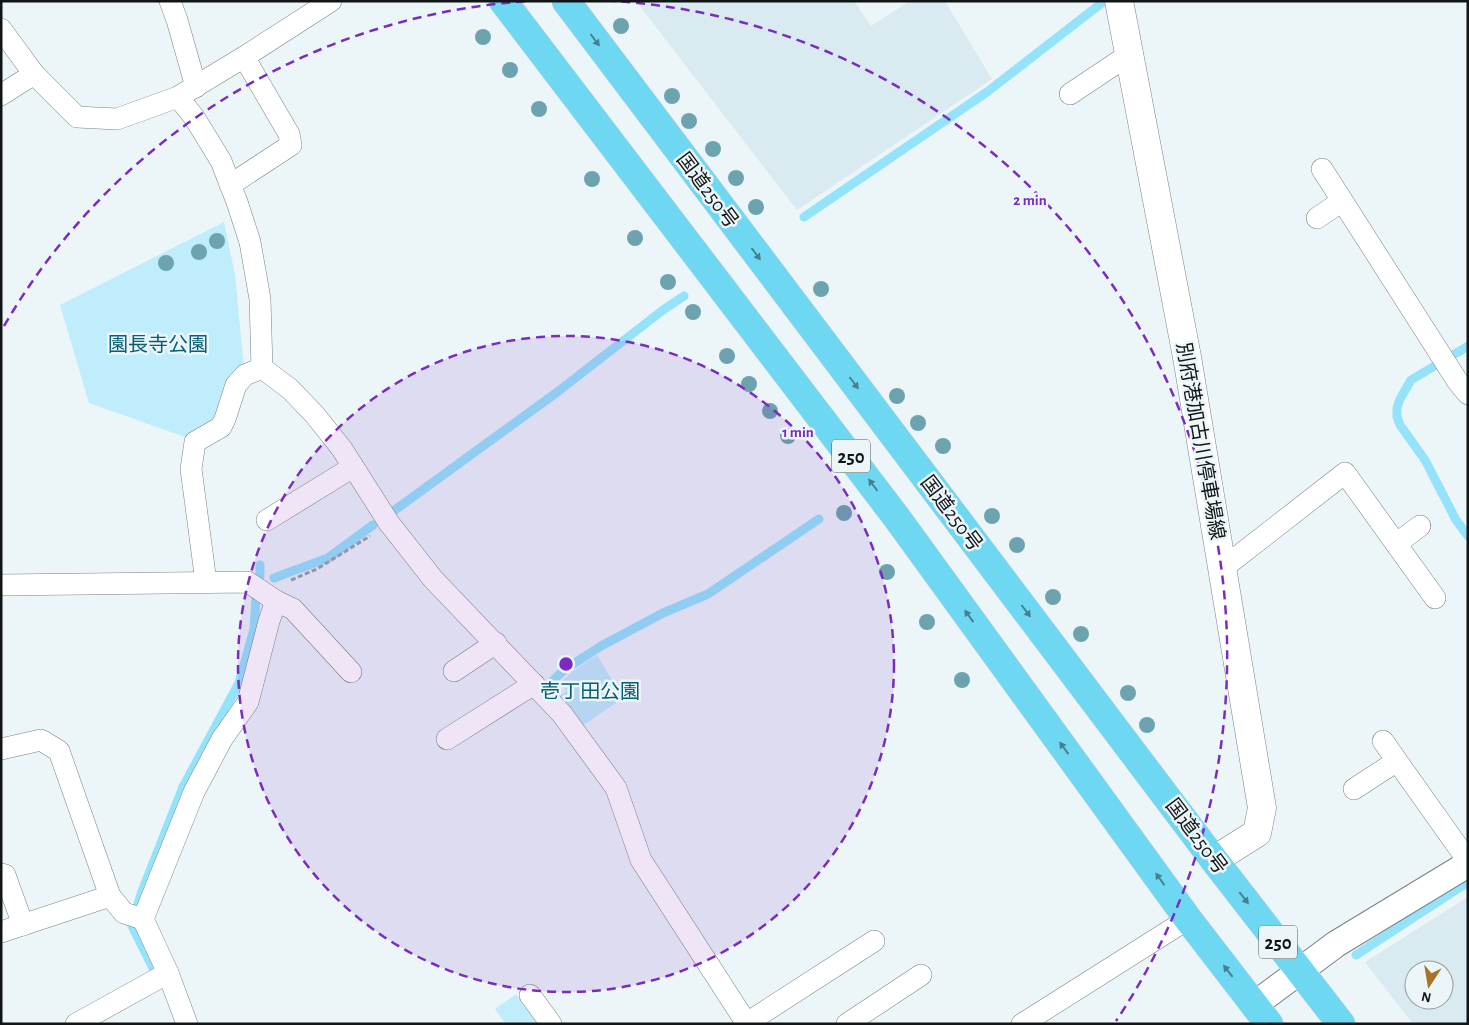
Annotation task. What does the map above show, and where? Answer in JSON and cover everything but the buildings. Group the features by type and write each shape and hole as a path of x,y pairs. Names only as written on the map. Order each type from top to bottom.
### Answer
{"highway":[{"name":"250","path":"503,1 898,518 1188,919 1262,1014"},
{"name":"国道250号","path":"566,1 1214,860 1341,1024"}],"main road":[{"name":"別府港加古川停車場線","path":"1119,1 1187,357 1262,808 1257,833 1214,860"}],"street":[{"path":"170,1 177,20 187,92 194,117 221,161 250,242 259,289 262,368"},
{"path":"1,29 34,74 76,116 117,119 187,92 331,1"},
{"path":"1070,94 1130,54"},
{"path":"230,185 291,145 289,134 244,57"},
{"path":"1,95 34,74"},
{"path":"1322,169 1342,202 1465,383"},
{"path":"1317,218 1342,202"},
{"path":"262,368 290,389 315,415 342,449 389,523 433,579 562,714 616,788 641,860 747,1024 874,941"},
{"path":"206,582 191,469 195,442 221,427 226,419 236,385 244,375 262,368"},
{"path":"266,520 354,467"},
{"path":"1222,568 1345,473 1435,598"},
{"path":"1396,544 1420,526"},
{"path":"1,585 248,582 276,602 293,609 351,672"},
{"path":"187,1024 168,974 143,918 194,792 222,739 248,702 269,621 276,602"},
{"path":"454,671 496,643"},
{"path":"447,739 534,684"},
{"path":"1,749 42,740 59,750 110,896 124,913 143,918"},
{"path":"1262,1014 1300,970 1336,944 1468,862 1383,741"},
{"path":"1354,789 1397,761"},
{"path":"1,874 5,875 23,925"},
{"path":"1,932 110,896"},
{"path":"1022,1024 1188,919"},
{"path":"76,1024 168,974"},
{"path":"847,1024 921,975"},
{"path":"530,995 551,1024"}],"path":[{"path":"276,602 282,584 324,565 389,523"}],"shaded area":[{"path":"636,1 854,1 871,26 910,1 945,1 992,79 797,210"},
{"path":"1468,897 1468,1024 1413,1024 1365,962"}],"green space":[{"name":"園長寺公園","path":"224,222 235,275 244,369 226,385 215,420 185,437 89,403 60,305"},
{"name":"壱丁田公園","path":"597,655 623,698 578,729 557,698 567,691 560,683 573,671"},
{"path":"516,994 537,1024 506,1024 495,1009"}],"waterway":[{"path":"804,217 987,92 1103,2"},
{"path":"395,510 556,393 663,310 684,296"},
{"path":"1468,346 1411,380 1397,408 1397,417 1400,425 1425,460 1456,520 1468,536"},
{"path":"545,688 564,670 601,646 663,613 708,594 819,519"},
{"path":"274,578 328,558 373,525"},
{"path":"260,565 260,576"},
{"path":"158,978 132,926 141,894 183,787 239,683 254,629 256,598"},
{"path":"1356,955 1468,882"}]}
